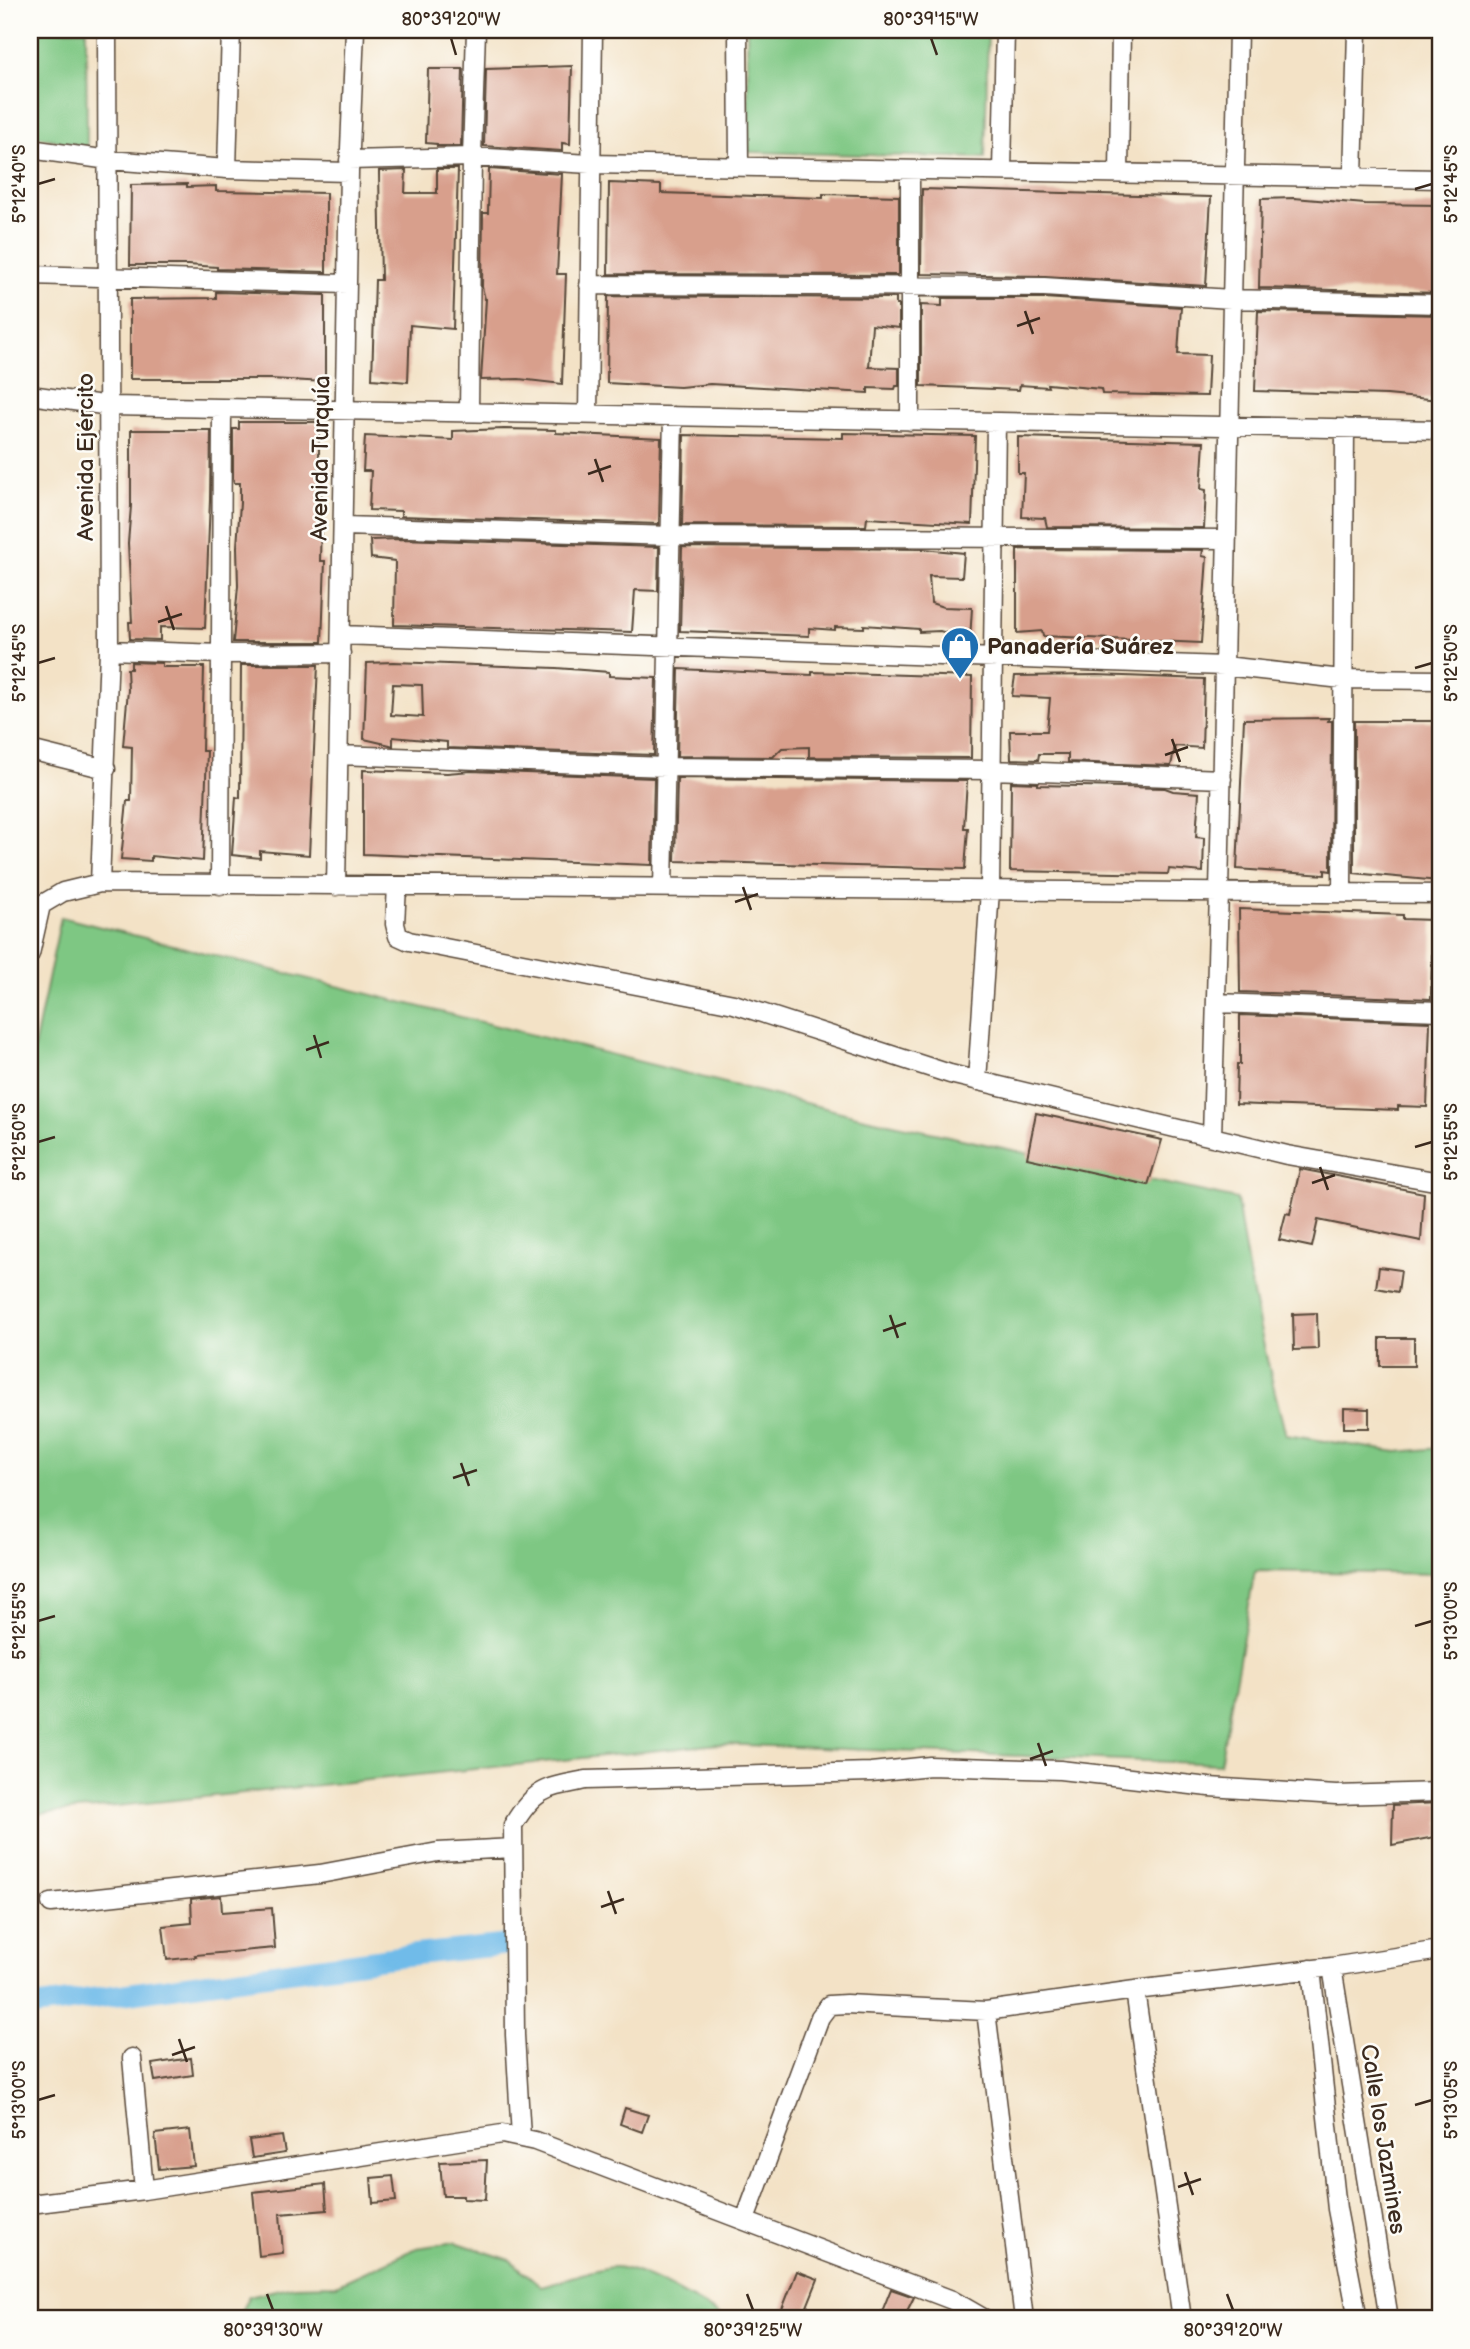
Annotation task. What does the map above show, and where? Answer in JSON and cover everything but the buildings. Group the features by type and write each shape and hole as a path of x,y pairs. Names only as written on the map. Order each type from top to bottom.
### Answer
{"street":[{"name":"Avenida Ejército","path":"100,883 109,650 107,30"},
{"path":"227,169 231,30"},
{"name":"Avenida Turquía","path":"336,886 349,166 355,30"},
{"path":"469,412 471,157 476,30"},
{"path":"588,414 593,30"},
{"path":"738,30 740,167"},
{"path":"1002,172 1005,30"},
{"path":"1119,173 1121,30"},
{"path":"1212,1137 1238,30"},
{"path":"1353,178 1357,30"},
{"path":"30,149 109,160 227,169 349,166 471,157 590,164 1440,179"},
{"path":"910,170 910,421"},
{"path":"30,275 347,284"},
{"path":"589,285 1044,287 1231,299 1440,304"},
{"path":"30,395 110,406 1440,430"},
{"path":"220,885 222,408"},
{"path":"663,888 673,416"},
{"path":"977,1081 990,890 996,422"},
{"path":"1342,893 1346,428"},
{"path":"344,526 672,536 1227,539"},
{"path":"109,650 222,654 341,644 669,647 1224,667 1342,679 1440,680"},
{"path":"30,750 106,769"},
{"path":"339,755 666,767 991,770 1222,779"},
{"path":"30,954 32,931 41,905 63,892 100,883 1440,894"},
{"path":"397,886 395,924 398,936 409,941 734,1004 977,1081 1287,1155 1440,1182"},
{"path":"1216,1003 1440,1011"},
{"path":"521,2137 515,2035 513,1825 526,1802 547,1788 586,1780 871,1772 930,1766 1060,1770 1209,1787 1336,1795 1440,1792"},
{"path":"51,1903 320,1874 438,1852 513,1848"},
{"path":"745,2220 820,2017 829,2005 986,2011 1332,1967 1440,1950"},
{"name":"Calle los Jazmines","path":"1332,1967 1389,2319"},
{"path":"1311,1969 1337,2209 1358,2319"},
{"path":"1135,1990 1182,2319"},
{"path":"986,2011 1024,2319"},
{"path":"131,2058 144,2190"},
{"path":"30,2204 144,2190 485,2134 502,2134 521,2137 745,2220 952,2300 985,2319"}],"green space":[{"path":"30,30 86,30 87,147 30,135"},
{"path":"747,30 988,30 985,158 749,152"},
{"path":"61,917 861,1117 1237,1199 1258,1318 1286,1435 1397,1452 1440,1448 1440,1574 1255,1571 1220,1764 718,1744 30,1815 30,1067"},
{"path":"455,2242 510,2260 541,2286 600,2269 627,2269 672,2288 727,2319 237,2319 249,2296 294,2286 336,2285 417,2248"}],"waterway":[{"path":"30,2007 402,1956 504,1945"}],"place":[{"name":"Panadería Suárez","path":"960,680"}]}
